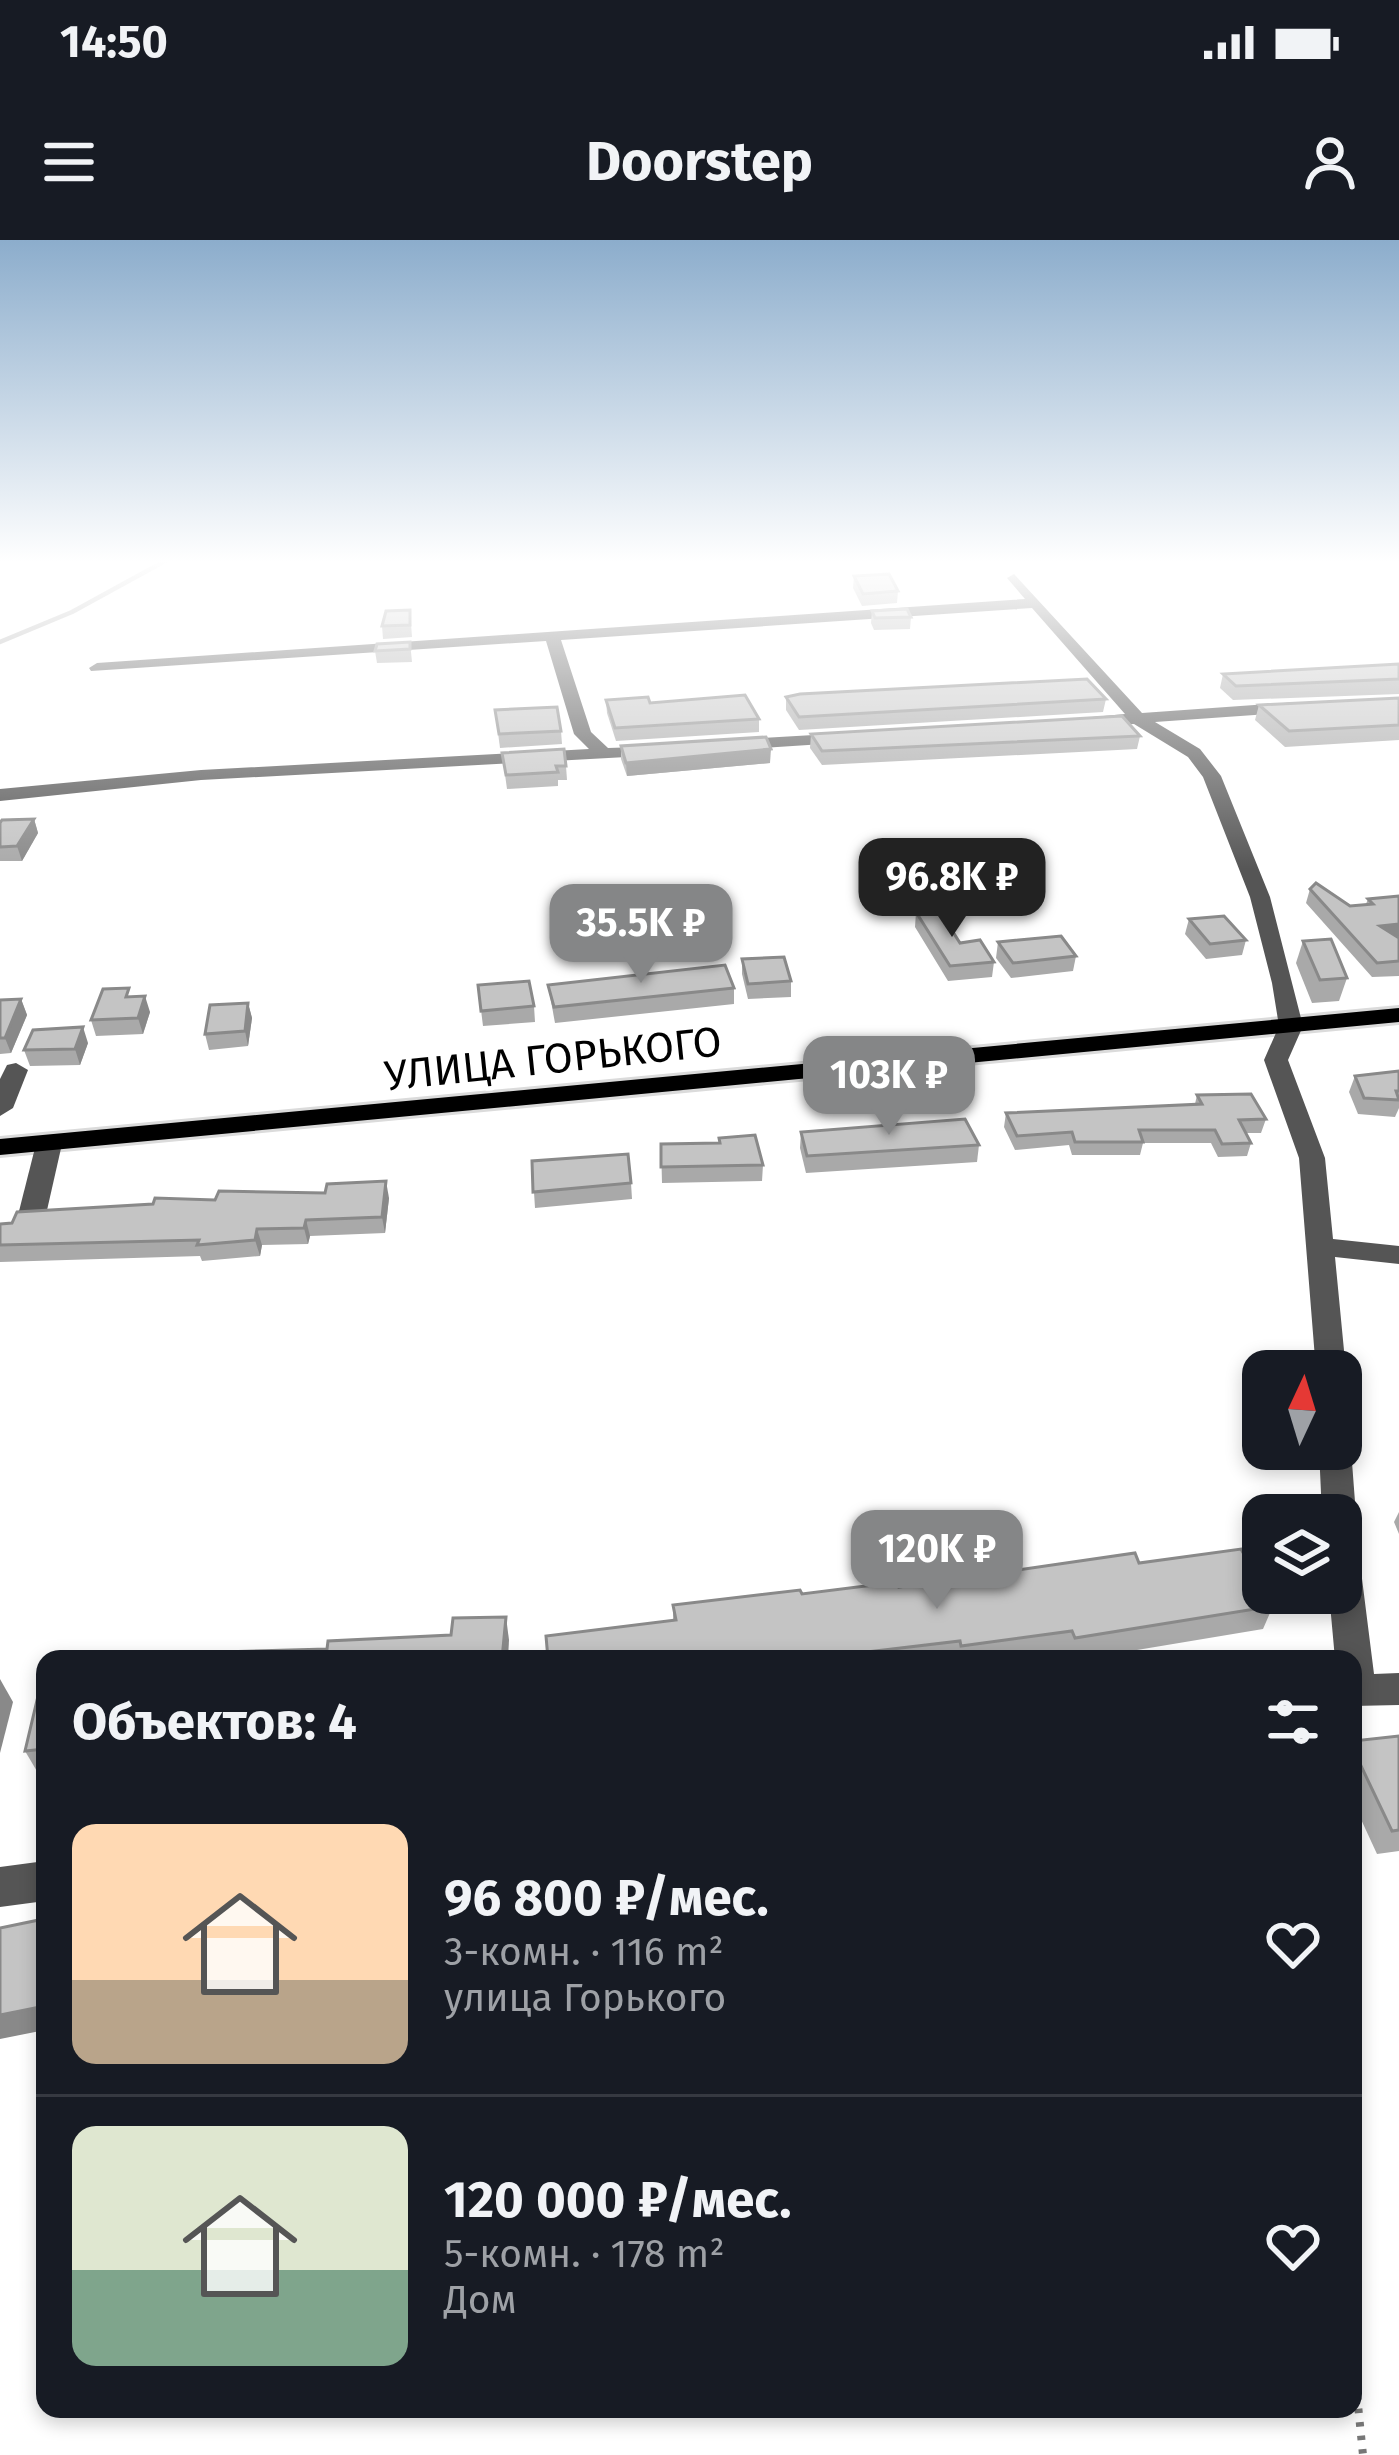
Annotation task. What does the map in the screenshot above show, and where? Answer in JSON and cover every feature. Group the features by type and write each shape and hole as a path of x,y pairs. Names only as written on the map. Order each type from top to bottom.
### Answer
{"main road":[{"name":"УЛИЦА ГОРЬКОГО","path":"0,1147 1399,1015"}],"street":[{"path":"97,668 156,664"},
{"path":"562,664 583,734 604,754"},
{"path":"1090,664 1138,719 1194,753 1212,776 1260,898 1291,1026 1276,1060 1312,1158 1328,1350"},
{"path":"1069,724 1174,712 1309,707"},
{"path":"697,748 860,737"},
{"path":"0,795 201,775 674,749"},
{"path":"0,1108 16,1070"},
{"path":"32,1219 49,1144"},
{"path":"1321,1247 1399,1255"},
{"path":"1348,1614 1351,1650"},
{"path":"1362,1690 1399,1689"},
{"path":"0,1887 36,1882"}],"path":[{"path":"1359,2418 1363,2455"}],"building":[{"path":"1399,664 1399,679 1236,686 1223,674"},
{"path":"1087,679 1106,699 799,717 786,697 800,694"},
{"path":"745,695 759,719 615,728 606,700 648,697 650,703"},
{"path":"1399,698 1399,725 1289,731 1259,705"},
{"path":"557,707 561,731 499,734 495,710"},
{"path":"1122,716 1140,736 822,751 811,734"},
{"path":"766,737 771,749 626,763 621,746"},
{"path":"564,749 566,766 556,766 558,772 506,775 502,753"},
{"path":"34,819 17,846 0,847 2,820"},
{"path":"1316,883 1350,906 1399,896 1399,924 1380,926 1399,938 1399,961 1377,963 1310,889"},
{"path":"934,902 960,943 980,940 994,962 950,966 916,912"},
{"path":"1224,916 1246,940 1210,944 1189,919"},
{"path":"1061,936 1076,956 1013,963 998,942"},
{"path":"1331,939 1347,978 1320,980 1303,941"},
{"path":"784,957 791,981 748,984 742,959"},
{"path":"725,965 734,988 554,1007 548,985"},
{"path":"529,981 534,1006 481,1011 478,985"},
{"path":"129,988 126,997 145,996 138,1018 91,1020 103,989"},
{"path":"21,999 5,1038 0,1038 0,1000"},
{"path":"248,1003 245,1031 205,1034 210,1005"},
{"path":"83,1027 75,1049 24,1050 33,1030"},
{"path":"1399,1071 1399,1100 1364,1098 1355,1076"},
{"path":"1251,1094 1266,1119 1239,1120 1251,1143 1222,1144 1215,1130 1139,1130 1143,1142 1075,1142 1072,1132 1017,1136 1006,1113 1202,1104 1197,1095"},
{"path":"965,1119 979,1145 807,1156 801,1132"},
{"path":"755,1135 763,1165 661,1167 661,1144 720,1143 719,1138"},
{"path":"628,1154 631,1183 533,1192 532,1161"},
{"path":"386,1181 382,1217 306,1220 304,1228 257,1229 255,1240 197,1245 199,1240 0,1245 0,1224 12,1223 17,1212 153,1204 155,1198 215,1200 219,1191 325,1193 327,1184"},
{"path":"1241,1549 1242,1611 1075,1638 1072,1631 961,1646 960,1641 884,1650 547,1650 546,1636 676,1620 673,1605 898,1582 899,1587 1135,1553 1139,1563"},
{"path":"506,1617 503,1650 292,1650 327,1649 328,1641 451,1635 453,1618"},
{"path":"36,1705 36,1750 25,1751"},
{"path":"1399,1736 1399,1830 1392,1831 1362,1768 1362,1740"},
{"path":"36,1921 36,2008 0,2015 0,1928"}]}
